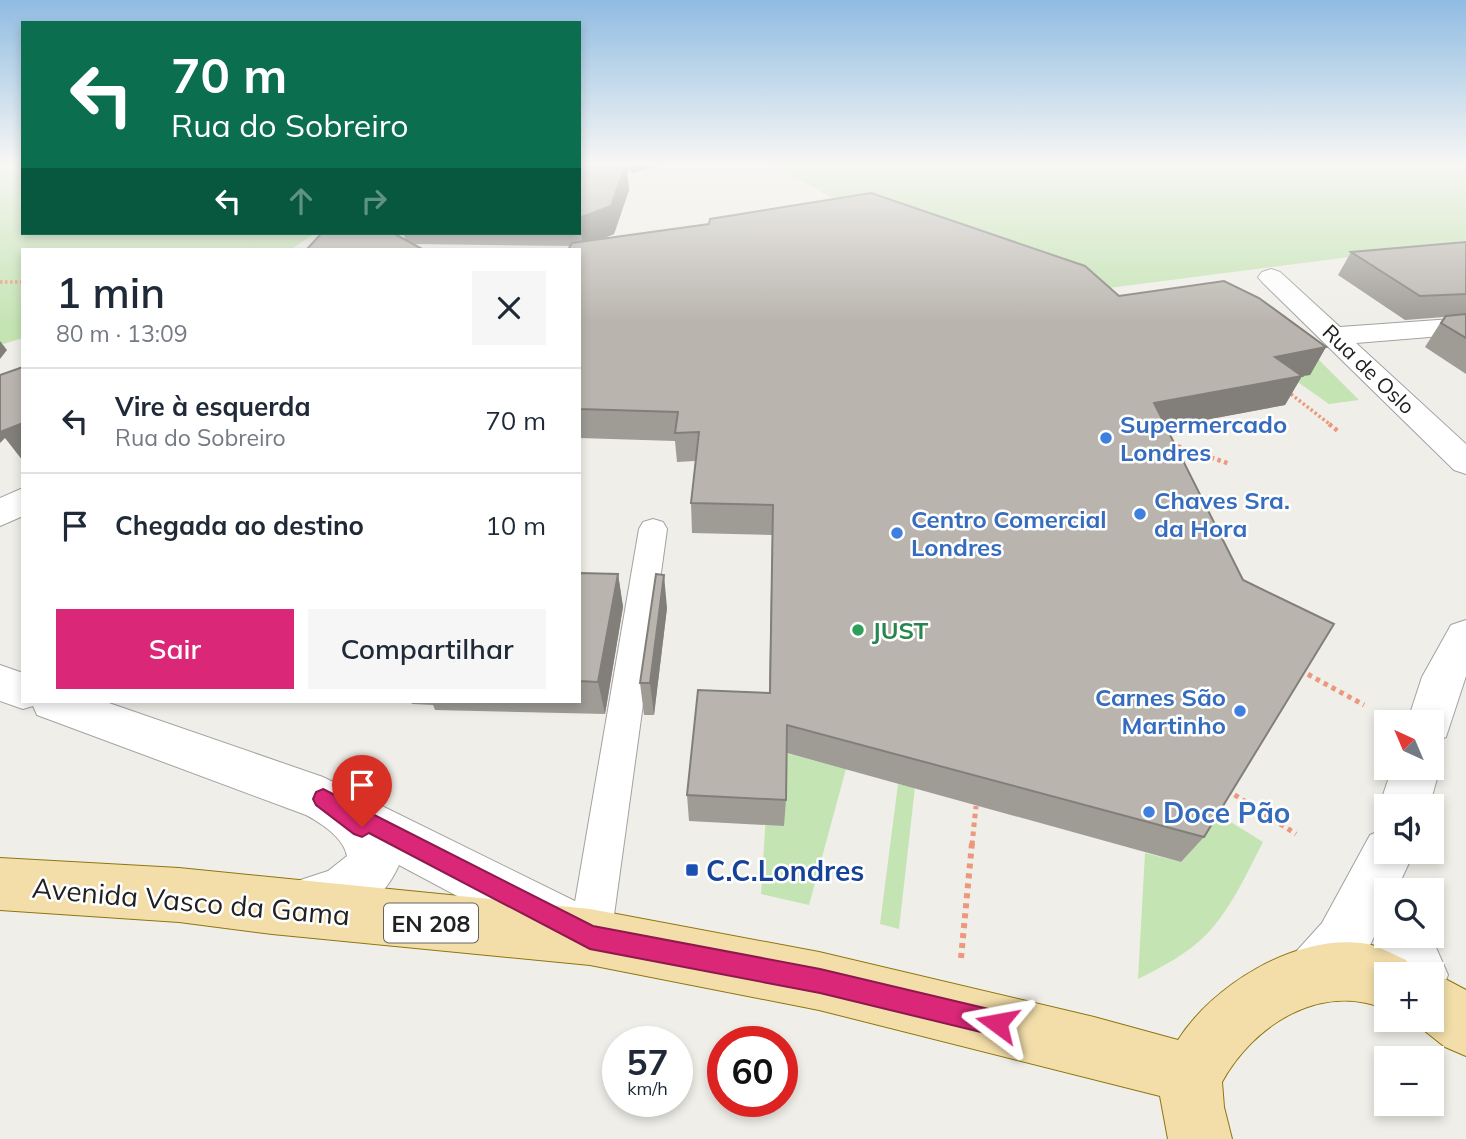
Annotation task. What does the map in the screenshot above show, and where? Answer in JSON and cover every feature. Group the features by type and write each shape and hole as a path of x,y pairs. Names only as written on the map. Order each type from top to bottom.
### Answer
{"main road":[{"name":"Avenida Vasco da Gama","path":"0,884 179,895 272,907 590,937"},
{"name":"EN 208","path":"590,937 820,981 1094,1047 1192,1075"},
{"path":"1200,1139 1194,1123 1192,1075 1213,1038 1240,1011 1276,989 1313,975 1360,971 1374,976"}],"street":[{"name":"Rua de Oslo","path":"1270,277 1466,463"},
{"path":"1335,336 1466,326"},
{"path":"0,514 21,500"},
{"path":"1434,710 1444,677 1466,636"},
{"path":"0,682 21,690"},
{"path":"57,703 323,799 590,937"},
{"path":"272,907 337,896 354,887 374,862 374,849 362,827 323,799"},
{"path":"1313,975 1342,943 1382,864"}],"lane":[{"path":"590,937 653,529"}],"path":[{"path":"0,282 21,282"},
{"path":"1286,390 1338,431"},
{"path":"1162,440 1230,464"},
{"path":"1300,669 1364,705"},
{"path":"1226,789 1296,834"},
{"path":"961,961 976,806"}],"green space":[{"path":"0,216 21,216 21,235 312,235 293,248 21,248 21,339 0,345"},
{"path":"1466,216 1466,242 1077,292 868,217"},
{"path":"1305,346 1359,400 1329,404 1292,378"},
{"path":"770,749 846,769 809,905 761,894"},
{"path":"898,784 915,787 899,929 880,924"},
{"path":"1213,811 1263,842 1231,902 1206,935 1165,965 1138,979 1145,853 1181,862"}],"building":[{"path":"728,216 939,216 1085,266 1119,296 1224,281 1259,298 1326,347 1275,357 1302,376 1154,403 1243,580 1334,624 1204,837 787,725 786,800 687,795 698,690 770,693 773,505 691,503 699,432 675,433 678,412 581,409 581,248 569,248 572,243 709,224 710,219"},
{"path":"320,235 397,235 420,248 308,248"},
{"path":"1466,242 1466,294 1420,296 1351,252"},
{"path":"1466,314 1466,338 1441,323 1446,316"},
{"path":"21,368 21,424 0,432 0,375"},
{"path":"581,573 618,574 598,682 581,681"},
{"path":"656,574 664,575 650,683 640,683"}],"place":[{"name":"Supermercado Londres","path":"1106,438"},
{"name":"Chaves Sra. da Hora","path":"1140,514"},
{"name":"Centro Comercial Londres","path":"897,533"},
{"name":"JUST","path":"858,630"},
{"name":"Carnes São Martinho","path":"1240,711"},
{"name":"Doce Pão","path":"1149,812"},
{"name":"C.C.Londres","path":"692,870"}],"route":[{"path":"362,827 323,799 590,937 820,981 997,1023"}]}
